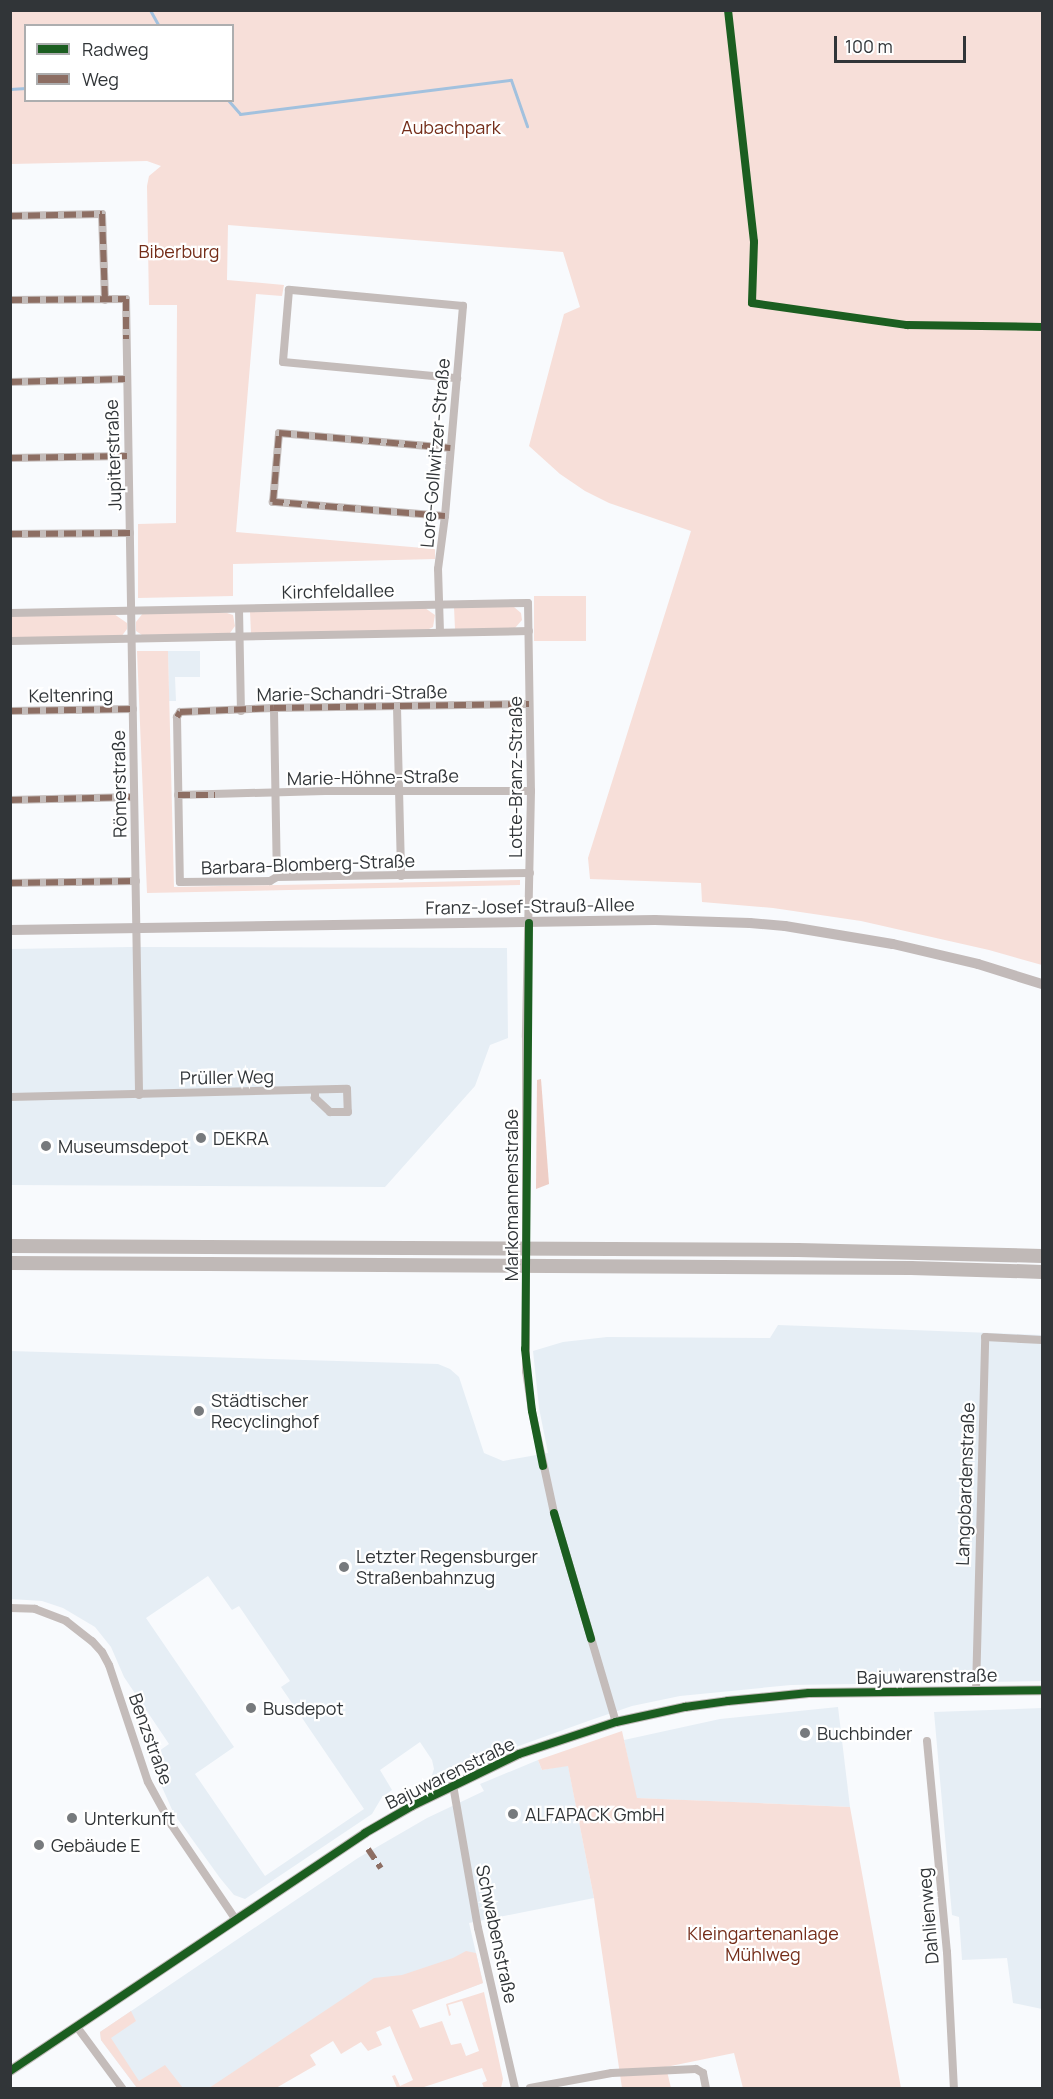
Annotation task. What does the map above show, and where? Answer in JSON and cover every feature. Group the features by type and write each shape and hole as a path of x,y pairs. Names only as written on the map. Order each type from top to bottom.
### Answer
{"highway":[{"path":"10,1246 786,1250 1042,1256"},
{"path":"10,1263 911,1268 1042,1272"}],"street":[{"path":"10,216 102,214 105,300 10,300"},
{"name":"Lore-Gollwitzer-Straße","path":"439,604 438,569 445,516 450,448 457,378 463,306 289,290 283,362 457,378"},
{"name":"Jupiterstraße","path":"105,300 126,299 131,610"},
{"path":"10,382 126,379"},
{"path":"445,516 273,502 279,433 450,448"},
{"path":"10,459 127,456"},
{"path":"10,534 130,533"},
{"name":"Kirchfeldallee","path":"10,613 528,603 529,631"},
{"path":"439,604 440,632"},
{"path":"239,609 241,711"},
{"path":"131,610 132,639"},
{"path":"10,641 529,631"},
{"name":"Lotte-Branz-Straße","path":"529,631 531,791 529,923"},
{"name":"Römerstraße","path":"132,639 137,928"},
{"name":"Marie-Schandri-Straße","path":"177,717 180,712 387,705 397,705 397,707 529,704"},
{"path":"397,707 401,876"},
{"name":"Keltenring","path":"10,711 133,709"},
{"path":"274,710 277,877"},
{"name":"Barbara-Blomberg-Straße","path":"177,717 180,882 270,881 277,877 530,873"},
{"name":"Marie-Höhne-Straße","path":"178,795 325,791 531,791"},
{"path":"10,800 134,797"},
{"path":"10,883 136,881"},
{"name":"Franz-Josef-Strauß-Allee","path":"10,930 709,921 785,926 938,954 1042,984"},
{"name":"Markomannenstraße","path":"529,923 526,1371 543,1466 616,1722"},
{"path":"137,928 139,1095"},
{"name":"Prüller Weg","path":"10,1097 347,1089 348,1112 330,1112 315,1098 315,1090"},
{"name":"Langobardenstraße","path":"976,1690 985,1337 1042,1340"},
{"name":"Benzstraße","path":"10,1608 35,1609 66,1621 92,1641 102,1652 109,1665 153,1793 171,1824 236,1920"},
{"name":"Bajuwarenstraße","path":"10,2071 366,1833 453,1785 519,1754 616,1722 685,1707 780,1694 1042,1689"},
{"name":"Dahlienweg","path":"927,1741 947,1952 954,2088"},
{"name":"Schwabenstraße","path":"453,1785 478,1928 515,2088"},
{"path":"77,2027 122,2088"},
{"path":"530,2088 580,2078 650,2071 700,2070 706,2088"}],"shaded area":[{"path":"168,651 200,651 200,677 175,677 176,701 169,701"},
{"path":"507,948 508,1038 490,1045 475,1086 385,1187 11,1185 10,949"},
{"path":"541,1079 549,1184 536,1189 537,1080"},
{"path":"778,1325 1042,1335 1042,1681 791,1685 680,1696 632,1706 591,1720 513,1748 429,1784 434,1769 432,1760 420,1742 380,1770 392,1790 382,1797 372,1814 245,1899 234,1895 174,1814 149,1758 169,1744 124,1677 111,1647 95,1627 63,1608 42,1601 11,1599 10,1351 438,1364 450,1369 459,1377 484,1453 503,1461 548,1453 539,1408 533,1351 563,1342 607,1337 770,1338","holes":["208,1576 232,1610 239,1606 290,1681 281,1687 364,1809 265,1876 195,1774 234,1747 146,1618"]},
{"path":"838,1707 850,1807 636,1798 624,1740 720,1719"},
{"path":"1042,1708 1042,2009 1013,2003 1007,1958 962,1960 959,1917 952,1915 934,1712"},
{"path":"538,1760 542,1770 568,1765 594,1898 469,1923 483,1983 319,2043 256,2088 137,2088 101,2040 100,2032 358,1858 427,1818 484,1791 480,1784"}],"green space":[{"path":"10,11 1042,11 1042,965 989,950 861,921 773,908 702,902 701,883 590,879 588,858 691,531 609,503 585,491 560,474 529,446 564,314 580,307 563,252 228,225 227,280 284,285 282,296 256,294 236,532 435,549 435,559 233,564 233,596 138,598 138,524 176,523 177,305 149,305 147,186 149,176 161,166 147,161 11,164"},
{"path":"534,596 586,596 586,641 534,641"},
{"path":"454,607 514,607 521,613 522,620 515,628 455,629"},
{"path":"425,608 435,615 433,627 427,630 251,633 250,612"},
{"path":"143,613 227,613 233,615 235,626 230,633 142,635 136,631 136,622"},
{"path":"114,614 127,623 127,629 121,637 11,639 10,616"},
{"path":"137,651 168,651 174,887 520,880 520,885 147,893"},
{"name":"Kleingartenanlage Mühlweg","path":"622,1731 637,1798 850,1807 901,2088 743,2088 734,2053 666,2067 671,2088 622,2088 594,1898 568,1766 542,1770 538,1760"},
{"path":"466,1951 476,1953 483,1983 412,2010 420,2028 442,2021 451,2045 461,2043 466,2056 479,2051 462,2001 448,2005 451,2015 449,2016 446,2004 484,1992 503,2079 501,2088 484,2088 482,2083 487,2081 482,2068 421,2088 397,2088 392,2076 395,2075 400,2086 413,2080 390,2026 376,2032 382,2045 368,2051 361,2042 341,2054 333,2041 310,2055 316,2065 276,2088 209,2088 374,1978 402,1975 453,1958"},
{"path":"131,2011 136,2021 111,2038 139,2081 165,2065 183,2088 137,2088 101,2040 100,2032"}],"waterway":[{"path":"150,10 158,24"},
{"path":"230,102 240,114 511,80 527,126"},
{"path":"10,89 24,88"}],"marked path":[{"path":"10,216 102,214 105,300"},
{"path":"10,300 126,299 126,339"},
{"path":"10,382 125,379"},
{"path":"445,516 273,502 279,433 450,448"},
{"path":"10,458 127,456"},
{"path":"10,534 130,533"},
{"path":"177,717 180,712 274,708 529,704"},
{"path":"10,711 133,709"},
{"path":"178,795 215,795"},
{"path":"10,800 134,797"},
{"path":"10,883 136,881"},
{"path":"368,1849 381,1868"}],"cycle path":[{"path":"728,10 754,242 752,303 907,325 1042,327"},
{"path":"529,923 525,1349 532,1411 543,1466"},
{"path":"554,1513 591,1639"},
{"path":"10,2071 365,1833 412,1806 519,1754 616,1722 685,1707 728,1701 809,1693 1042,1690"}],"place":[{"name":"DEKRA","path":"201,1138"},
{"name":"Museumsdepot","path":"46,1146"},
{"name":"Städtischer Recyclinghof","path":"199,1411"},
{"name":"Letzter Regensburger Straßenbahnzug","path":"344,1567"},
{"name":"Busdepot","path":"251,1708"},
{"name":"Buchbinder","path":"805,1733"},
{"name":"ALFAPACK GmbH","path":"513,1814"},
{"name":"Unterkunft","path":"72,1818"},
{"name":"Gebäude E","path":"39,1845"}],"park label":[{"name":"Aubachpark","path":"451,127"},
{"name":"Biberburg","path":"179,251"}]}
